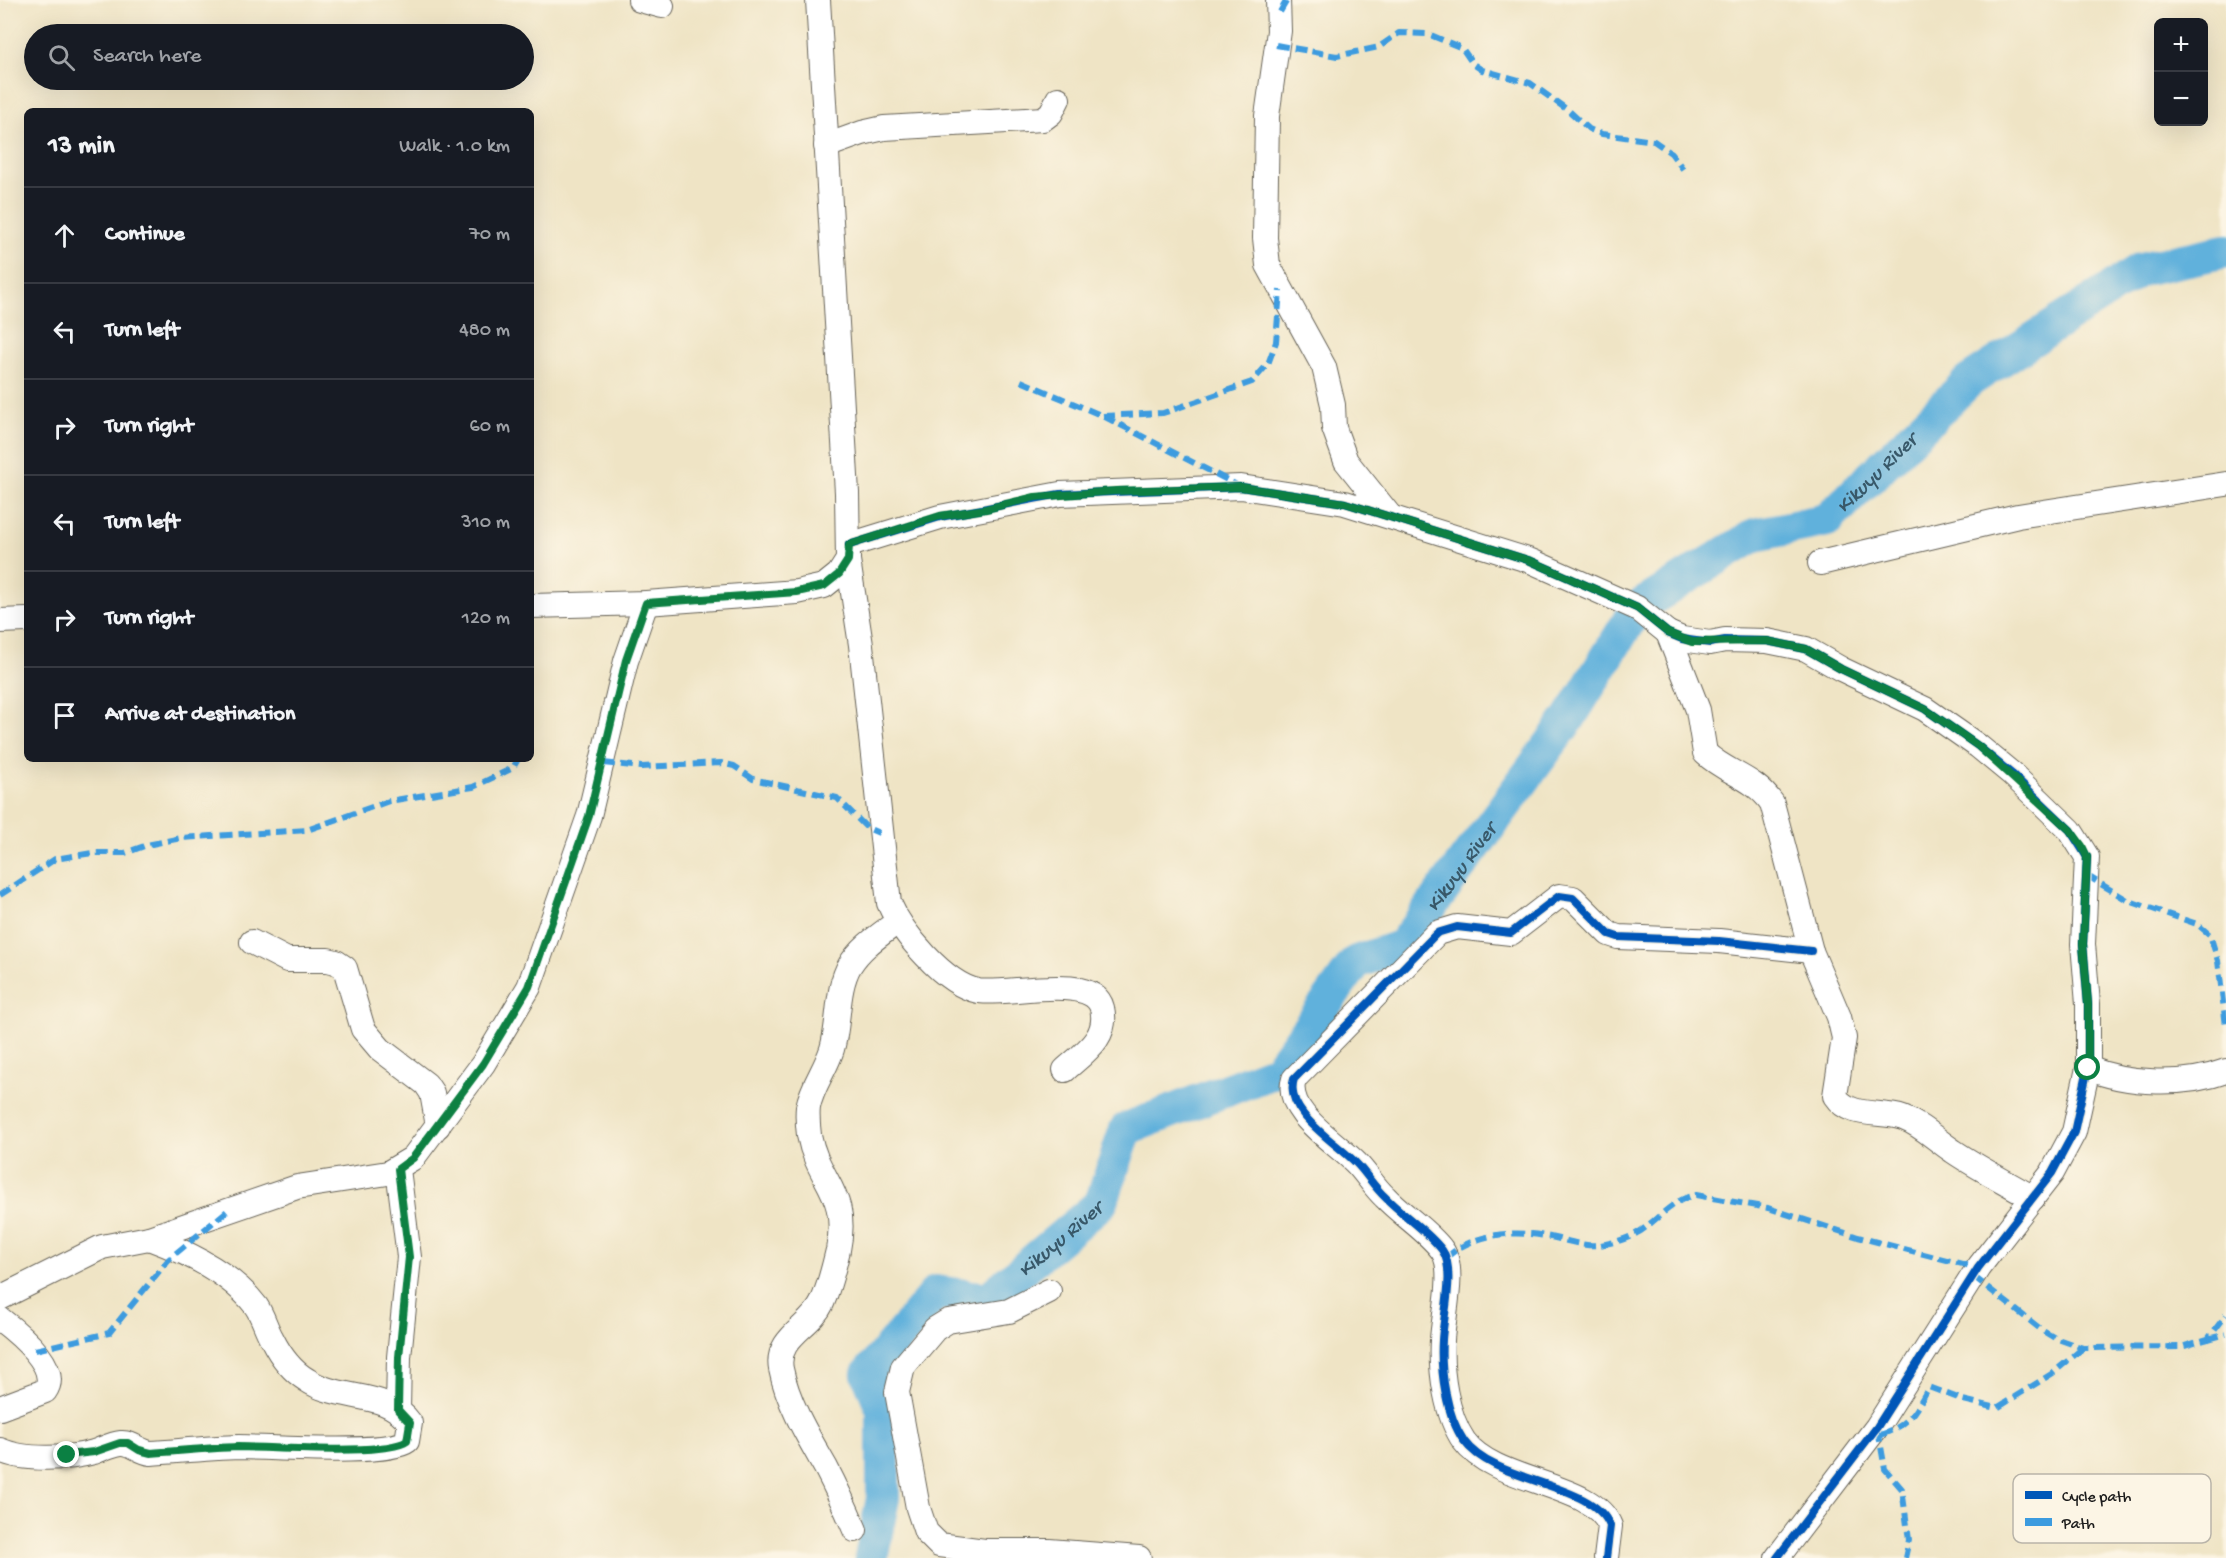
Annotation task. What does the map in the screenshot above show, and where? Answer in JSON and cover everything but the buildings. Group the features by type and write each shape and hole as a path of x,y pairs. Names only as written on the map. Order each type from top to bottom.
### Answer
{"street":[{"path":"818,0 848,553 861,645 884,877 889,903 897,922 913,942 953,979 976,990 1004,993 1075,987 1090,992 1101,1004 1105,1022 1101,1035 1065,1070"},
{"path":"1278,0 1279,31 1267,116 1265,238 1268,265 1324,367 1333,405 1334,428 1346,460 1390,516"},
{"path":"826,146 884,128 1043,119 1052,113 1058,99"},
{"path":"1820,563 2018,516 2226,484"},
{"path":"534,606 646,603 797,592 824,586 839,574 848,553 940,516 986,509 1035,497 1116,491 1241,487 1345,503 1531,561 1637,608 1668,633 1692,642 1767,641 1806,649 1841,669 1925,709 2003,767 2070,830 2087,857 2083,944 2088,1004 2088,1068 2074,1132 2052,1173 1978,1268 1877,1427 1777,1558"},
{"path":"0,1298 102,1247 150,1238 284,1191 388,1173 413,1158 483,1064 529,987 589,816 626,660 646,603"},
{"path":"0,621 24,620"},
{"path":"1668,633 1698,710 1705,753 1749,779 1763,790 1772,803 1811,951 1839,1017 1844,1038 1843,1057 1835,1086 1835,1096 1840,1103 1850,1109 1899,1117 1913,1122 1953,1151 2032,1198"},
{"path":"1606,1558 1610,1526 1600,1510 1568,1494 1490,1464 1464,1441 1448,1397 1443,1367 1442,1342 1448,1280 1444,1252 1385,1197 1356,1163 1319,1131 1299,1108 1292,1094 1294,1079 1437,933 1457,927 1511,933 1559,896 1573,898 1609,934 1618,937 1719,940 1811,951"},
{"path":"855,1530 791,1399 781,1369 781,1359 785,1344 813,1317 822,1303 838,1250 841,1221 837,1196 814,1156 809,1132 808,1109 813,1091 832,1049 842,986 850,966 865,947 897,922"},
{"path":"252,942 287,960 328,960 345,968 363,1029 380,1049 426,1084 432,1093 438,1126"},
{"path":"2088,1068 2108,1076 2174,1080 2212,1076 2226,1071"},
{"path":"398,1169 409,1257 399,1357 398,1410"},
{"path":"0,1450 31,1458 84,1454 120,1443 128,1443 139,1450 151,1453 238,1447 400,1446 407,1441 410,1423 398,1410 376,1400 309,1382 294,1370 277,1349 257,1307 246,1295 202,1262 180,1249 150,1238"},
{"path":"1049,1291 1009,1311 948,1321 934,1329 903,1367 897,1392 918,1508 926,1532 939,1545 985,1551 1049,1551 1139,1558"},
{"path":"0,1319 35,1350 49,1372 50,1381 45,1391 0,1408"}],"waterway":[{"name":"Kikuyu River","path":"871,1558 883,1498 883,1410 868,1374 936,1292 988,1299 1101,1203 1126,1129 1278,1070 1356,962 1402,946 1570,717 1637,608 1755,535 1827,520 1969,381 2141,269 2226,251"}],"marked path":[{"path":"1280,12 1287,0"},
{"path":"1276,45 1337,56 1379,47 1399,33 1428,34 1462,48 1473,64 1482,70 1530,83 1569,111 1589,129 1602,134 1654,141 1671,153 1683,169"},
{"path":"1103,416 1163,413 1252,382 1268,364 1276,342 1280,290"},
{"path":"1021,381 1103,416 1237,485"},
{"path":"0,895 55,859 92,853 125,853 147,845 181,838 307,830 389,801 473,787 513,768 516,762"},
{"path":"603,763 642,767 721,763 734,766 753,779 837,798 867,828 879,833"},
{"path":"2086,875 2129,901 2197,924 2210,935 2218,961 2226,1026"},
{"path":"1446,1258 1467,1244 1506,1234 1532,1234 1586,1245 1615,1242 1639,1232 1681,1200 1696,1195 1768,1208 1858,1237 1978,1268"},
{"path":"35,1350 109,1333 169,1259 227,1211"},
{"path":"1973,1276 2043,1331 2083,1348 2181,1347 2208,1339 2226,1315"},
{"path":"2208,1339 2226,1334"},
{"path":"1880,1435 1905,1422 1929,1387 1963,1400 1997,1408 2053,1373 2083,1348"},
{"path":"1878,1430 1885,1469 1902,1489 1909,1540 1905,1558"}],"cycle path":[{"path":"849,545 940,517 1060,494 1241,487 1345,503 1531,561 1637,608 1668,633 1682,639 1710,643 1725,640 1767,641 1806,649 1841,669 1925,709 1978,746 2012,774 2070,830 2087,857 2083,944 2088,1004 2088,1068 2074,1132 2052,1173 1978,1268 1877,1427 1777,1558"},
{"path":"1606,1558 1610,1526 1600,1511 1565,1491 1498,1466 1478,1455 1464,1441 1453,1419 1443,1379 1442,1340 1448,1293 1446,1258 1430,1236 1392,1204 1356,1163 1313,1126 1296,1103 1293,1091 1294,1079 1437,933 1457,927 1511,933 1559,896 1573,898 1609,934 1618,937 1719,941 1811,951"}],"route":[{"path":"67,1455 94,1452 120,1443 128,1443 139,1450 151,1453 238,1447 376,1448 400,1446 407,1441 410,1423 398,1410 398,1376 409,1257 398,1169 413,1158 483,1064 529,987 589,816 626,660 646,603 797,592 824,586 839,574 848,560 849,545 940,516 986,509 1035,497 1116,491 1241,487 1345,503 1531,561 1637,608 1668,633 1682,639 1710,643 1725,640 1767,641 1806,649 1841,669 1925,709 1978,746 2012,774 2070,830 2087,857 2083,944 2088,1004 2088,1068"}]}
